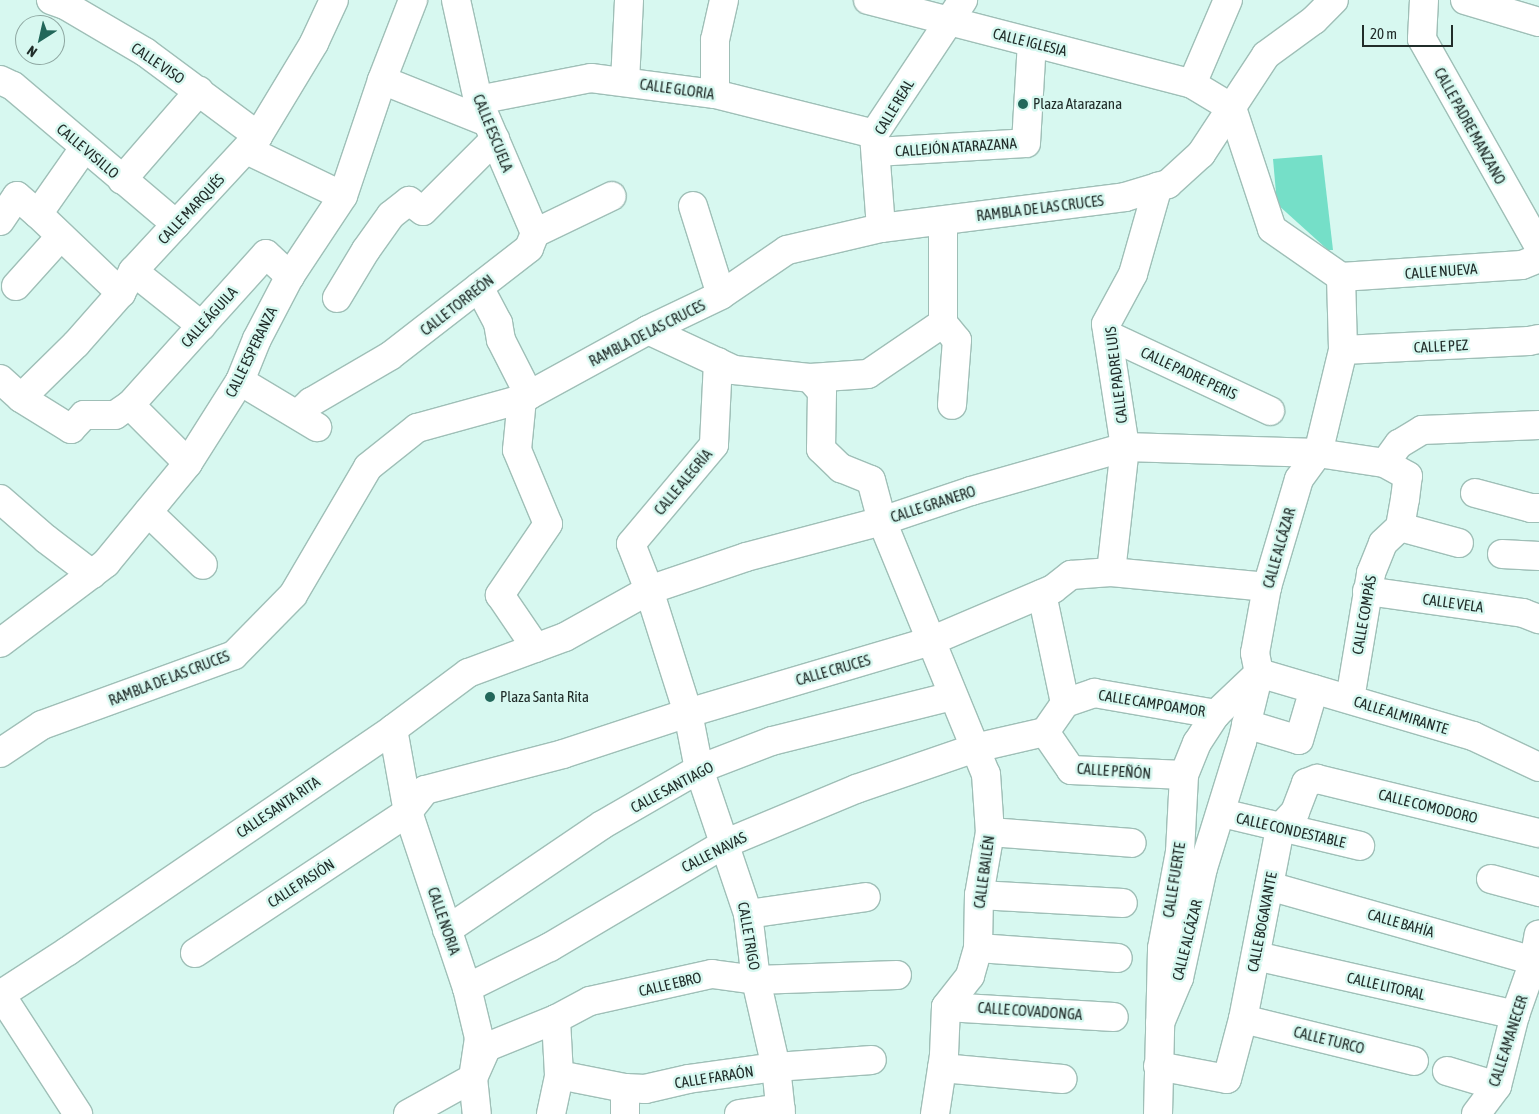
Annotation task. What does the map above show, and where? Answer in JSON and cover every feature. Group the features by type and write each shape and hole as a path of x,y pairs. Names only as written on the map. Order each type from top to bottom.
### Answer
{"street":[{"name":"CALLE VISO","path":"51,0 65,5 145,52 199,90 252,143 343,196"},
{"name":"CALLE MARQUÉS","path":"21,398 76,344 176,224 252,143 314,43 334,0"},
{"name":"CALLE ESPERANZA","path":"0,643 106,563 188,463 240,381 257,339 290,276 343,196 382,80 413,0"},
{"name":"CALLE ESCUELA","path":"456,0 487,120 535,233"},
{"path":"625,82 629,0"},
{"path":"716,94 715,40 724,0"},
{"name":"CALLE IGLESIA","path":"868,0 956,11 1032,43 1192,84 1232,108"},
{"path":"1192,84 1228,0"},
{"name":"RAMBLA DE LAS CRUCES","path":"0,753 42,725 234,655 293,595 368,467 417,428 525,397 648,330 721,295 787,250 881,228 1125,197 1168,184 1201,154 1266,55 1314,20 1334,0"},
{"name":"CALLE PADRE MANZANO","path":"1424,0 1422,39 1539,247"},
{"path":"1465,0 1539,22"},
{"name":"CALLE REAL","path":"881,228 875,143 956,11"},
{"name":"CALLEJÓN ATARAZANA","path":"875,143 1026,143 1032,43"},
{"name":"CALLE GLORIA","path":"487,120 591,78 716,94 875,143"},
{"name":"CALLE VISILLO","path":"0,80 13,86 176,224"},
{"path":"337,298 390,215 409,201 423,211 487,120 382,80"},
{"path":"122,180 199,90"},
{"path":"1232,108 1272,229 1341,277"},
{"path":"38,214 84,148"},
{"name":"CALLE PADRE LUIS","path":"1111,572 1125,447 1106,324 1133,274 1158,186"},
{"path":"0,221 17,196 61,236 127,282 202,326"},
{"path":"535,233 612,196"},
{"path":"693,206 721,295"},
{"path":"943,221 943,323 957,340 952,405"},
{"name":"CALLE TORREÓN","path":"240,381 307,421 311,402 390,356 529,248 535,233"},
{"path":"16,286 61,236"},
{"name":"CALLE ÁGUILA","path":"130,404 266,254 290,276"},
{"name":"CALLE NUEVA","path":"1341,277 1522,265 1539,258"},
{"name":"CALLE ALCÁZAR","path":"1159,1024 1179,978 1203,868 1222,813 1259,673 1255,653 1267,587 1300,479 1318,453 1343,350 1341,277"},
{"path":"479,287 498,323 501,340 525,397 517,450 548,524 500,595 536,648"},
{"path":"648,330 734,370 810,378 868,374 943,323"},
{"name":"CALLE PADRE PERIS","path":"1108,336 1270,411"},
{"name":"CALLE PEZ","path":"1343,350 1539,339"},
{"name":"CALLE ALEGRÍA","path":"649,590 631,544 714,445 718,362"},
{"name":"CALLE BAILÉN","path":"810,378 822,392 821,448 841,468 871,480 882,521 952,696 986,774 990,832 979,895 978,948 970,976 946,1007"},
{"path":"0,379 21,398 71,429 84,415 115,415 130,404 188,463"},
{"path":"1459,543 1400,527 1408,476 1385,463 1399,444 1422,430 1539,426"},
{"name":"CALLE GRANERO","path":"565,637 649,590 746,557 882,521 971,491 1125,447 1318,453 1385,463"},
{"path":"1474,493 1531,508 1539,508"},
{"path":"0,499 46,539 92,574"},
{"path":"148,512 203,565"},
{"name":"CALLE COMPÁS","path":"1350,699 1371,573 1383,543 1400,527"},
{"path":"1502,554 1539,556"},
{"name":"CALLE CRUCES","path":"408,812 425,790 564,754 688,712 931,641 1053,589 1071,575 1111,572 1267,587"},
{"name":"CALLE TRIGO","path":"649,590 688,712 698,769 748,914 756,980 776,1067 781,1111"},
{"name":"CALLE VELA","path":"1367,592 1523,613 1539,619"},
{"path":"975,748 1045,732 1065,703 1042,594"},
{"name":"CALLE SANTA RITA","path":"0,995 68,951 393,729 468,673 565,637"},
{"name":"CALLE ALMIRANTE","path":"1259,673 1473,736 1539,767"},
{"name":"CALLE FUERTE","path":"1158,1114 1162,948 1180,852 1184,775 1198,743 1216,714 1259,673"},
{"path":"1246,724 1299,740 1314,689"},
{"name":"CALLE CAMPOAMOR","path":"1065,703 1094,693 1216,714"},
{"name":"CALLE SANTIAGO","path":"447,930 602,826 698,769 772,742 952,696"},
{"name":"CALLE NORIA","path":"393,729 408,812 467,988 479,1038 474,1078 477,1114"},
{"name":"CALLE PEÑÓN","path":"1045,732 1071,770 1184,775"},
{"name":"CALLE NAVAS","path":"467,988 550,947 724,844 856,789 975,748"},
{"name":"CALLE BOGAVANTE","path":"1158,1066 1227,1079 1243,1019 1280,828 1295,812 1306,783 1317,778"},
{"name":"CALLE COMODORO","path":"1317,778 1539,833"},
{"name":"CALLE PASIÓN","path":"195,953 408,812"},
{"name":"CALLE CONDESTABLE","path":"1222,813 1360,846"},
{"path":"990,832 1132,843"},
{"path":"1491,879 1539,892"},
{"name":"CALLE BAHÍA","path":"1269,886 1534,961"},
{"path":"979,895 1122,903"},
{"path":"748,914 866,897"},
{"name":"CALLE AMANECER","path":"1476,1114 1497,1086 1516,1015 1534,961 1539,934"},
{"path":"978,948 1118,958"},
{"name":"CALLE LITORAL","path":"1256,956 1516,1015"},
{"name":"CALLE EBRO","path":"474,1078 487,1047 556,1019 590,1001 712,974 756,980 897,975"},
{"path":"0,995 78,1114"},
{"path":"935,1114 942,1068 946,1007"},
{"name":"CALLE COVADONGA","path":"946,1007 1114,1017"},
{"path":"551,1114 558,1075 556,1019"},
{"name":"CALLE TURCO","path":"1243,1019 1414,1060"},
{"name":"CALLE FARAÓN","path":"558,1075 625,1101 645,1089 688,1079 776,1067 872,1060"},
{"path":"942,1068 1062,1079"},
{"path":"1447,1071 1497,1086"},
{"path":"408,1114 474,1078"},
{"path":"739,1114 781,1111"}],"green space":[{"path":"1322,155 1333,250 1328,250 1277,204 1273,159"}],"place":[{"name":"Plaza Atarazana","path":"1023,104"},
{"name":"Plaza Santa Rita","path":"490,697"}]}
